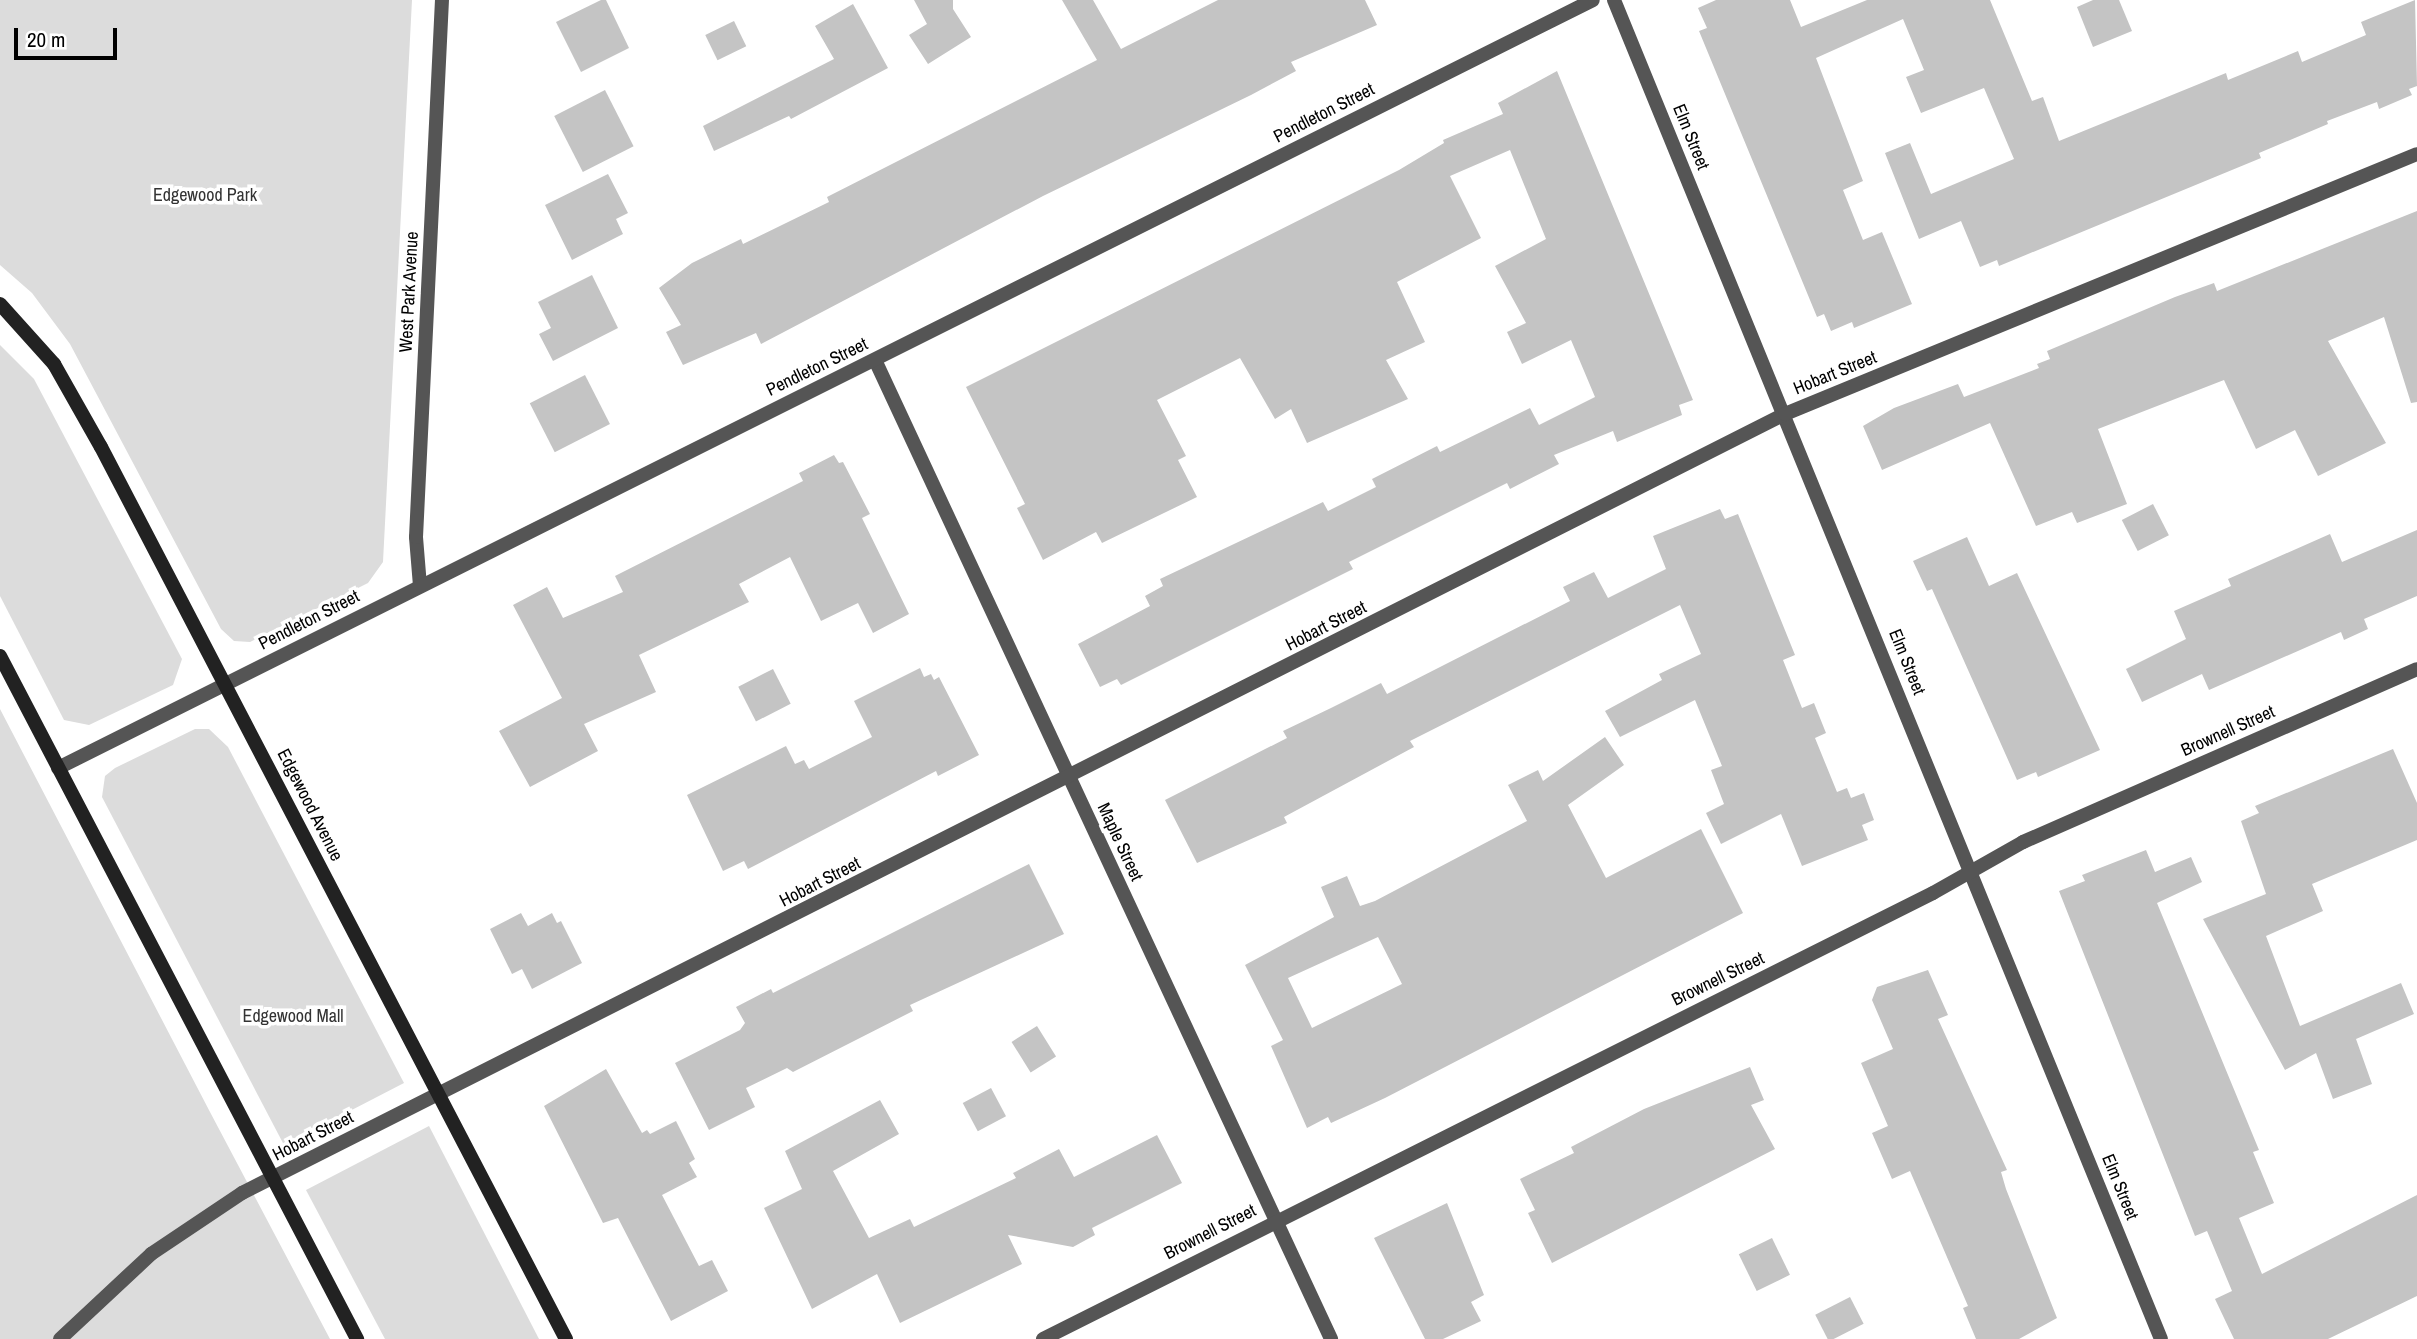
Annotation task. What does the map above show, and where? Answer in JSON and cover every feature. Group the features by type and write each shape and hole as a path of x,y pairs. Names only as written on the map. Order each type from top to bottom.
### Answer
{"street":[{"name":"West Park Avenue","path":"420,586 416,537 442,0"},
{"name":"Pendleton Street","path":"58,768 1592,0"},
{"name":"Elm Street","path":"1614,0 2161,1339"},
{"name":"Hobart Street","path":"60,1339 151,1254 217,1208 273,1177 1069,779 1785,414 2417,154"},
{"name":"Edgewood Avenue","path":"0,303 54,365 225,683 566,1339"},
{"name":"Maple Street","path":"875,360 1331,1339"},
{"path":"0,656 357,1339"},
{"name":"Brownell Street","path":"1044,1339 1275,1220 1972,871 2023,842 2417,669"}],"green space":[{"name":"Edgewood Park","path":"0,0 412,0 383,562 368,583 250,642 234,641 221,629 70,344 32,293 0,265"},
{"path":"0,345 34,379 182,659 173,685 89,725 64,720 0,596"},
{"path":"0,709 210,1112 330,1339 0,1339"},
{"name":"Edgewood Mall","path":"195,729 209,729 228,747 404,1083 284,1145 102,797 105,776 115,768"},
{"path":"429,1126 539,1339 385,1339 306,1190"}],"building":[{"path":"606,0 629,48 581,72 556,22"},
{"path":"914,0 953,0 953,9 971,37 928,64 909,35 927,24"},
{"path":"1062,0 1093,0 1121,49 1218,0 1365,0 1377,25 1291,62 1296,71 1251,95 1043,196 761,344 756,333 683,365 666,332 681,325 659,288 692,263 741,239 743,244 829,202 827,197 1097,60"},
{"path":"1716,0 1790,0 1801,27 1867,0 1990,0 2032,101 2043,97 2059,141 2226,73 2228,80 2298,51 2302,62 2366,35 2361,22 2415,0 2417,86 2409,89 2412,95 2379,109 2377,102 2327,121 2328,124 2259,153 2261,158 1999,266 1997,260 1980,267 1961,221 1919,239 1885,153 1910,143 1931,194 2014,159 1984,88 1921,113 1906,77 1924,70 1903,19 1816,58 1863,181 1843,190 1863,240 1882,232 1912,304 1854,328 1852,322 1831,331 1824,314 1817,317 1699,31 1707,28 1698,8"},
{"path":"2093,0 2119,0 2132,31 2093,47 2077,7"},
{"path":"853,4 888,68 791,119 789,116 714,151 703,126 834,59 815,26"},
{"path":"734,21 746,46 718,60 705,35"},
{"path":"1557,71 1693,400 1679,405 1682,415 1617,442 1613,431 1554,455 1559,464 1510,489 1507,483 1349,562 1353,569 1121,685 1117,679 1100,687 1078,644 1150,606 1145,596 1163,586 1160,579 1323,502 1328,511 1376,487 1372,479 1437,446 1440,452 1530,408 1539,425 1595,397 1571,340 1522,364 1507,332 1526,323 1495,266 1546,239 1510,150 1450,176 1481,238 1397,282 1425,342 1386,360 1408,399 1307,443 1291,409 1275,419 1240,358 1157,400 1186,456 1178,460 1197,497 1102,543 1096,532 1043,560 1017,508 1025,504 966,387 1399,170 1444,143 1443,140 1503,114 1498,103"},
{"path":"605,90 634,146 583,172 554,116"},
{"path":"608,174 628,213 616,219 623,234 572,260 545,205"},
{"path":"2417,211 2417,402 2411,403 2384,317 2328,341 2386,443 2318,476 2295,430 2256,449 2224,380 2098,429 2127,504 2077,523 2072,512 2036,526 1990,423 1882,470 1863,426 1894,408 1958,384 1964,397 2039,368 2037,364 2050,359 2047,351 2175,297 2214,283 2217,291"},
{"path":"592,275 618,328 553,361 539,334 551,328 538,302"},
{"path":"585,375 610,424 555,452 530,403"},
{"path":"834,455 839,463 843,462 870,514 862,518 909,614 873,633 858,603 821,621 790,557 739,584 749,602 639,655 656,692 584,724 598,751 530,787 499,731 562,698 513,605 547,587 563,618 623,592 615,576 803,481 799,473"},
{"path":"2153,504 2169,535 2138,551 2122,520"},
{"path":"1720,509 1725,519 1738,514 1795,655 1783,660 1802,708 1814,703 1826,733 1815,738 1837,792 1847,788 1851,798 1864,793 1874,820 1862,825 1868,840 1802,866 1781,814 1721,844 1706,813 1724,804 1711,770 1722,766 1695,700 1620,737 1605,711 1662,680 1659,674 1701,654 1680,605 1410,741 1414,747 1284,817 1287,823 1197,863 1165,800 1287,738 1283,731 1381,683 1387,694 1570,601 1563,587 1594,572 1608,598 1666,569 1653,536"},
{"path":"2417,530 2417,596 2364,619 2368,629 2344,640 2341,632 2209,690 2202,674 2142,702 2126,669 2186,639 2174,611 2231,586 2228,579 2330,534 2342,562"},
{"path":"1967,537 1989,586 2017,573 2100,750 2038,777 2036,772 2017,780 1932,589 1927,591 1913,561"},
{"path":"920,668 924,677 931,674 934,680 939,677 979,755 938,776 936,771 748,869 744,861 723,871 687,795 786,746 795,764 804,760 809,769 872,737 854,701"},
{"path":"773,669 791,704 756,721 738,687"},
{"path":"1605,737 1624,765 1568,805 1606,878 1701,829 1743,913 1385,1098 1331,1123 1328,1117 1307,1128 1271,1046 1283,1040 1245,965 1334,917 1321,887 1347,876 1360,906 1375,901 1527,821 1508,785 1538,770 1543,781","holes":["1378,937 1402,984 1312,1028 1288,978"]},
{"path":"2393,749 2417,803 2417,840 2312,884 2323,911 2266,936 2300,1026 2401,983 2414,1014 2356,1039 2372,1084 2333,1099 2316,1053 2285,1070 2203,919 2266,894 2241,821 2259,813 2255,806"},
{"path":"2146,850 2155,872 2191,857 2202,882 2157,903 2259,1150 2253,1152 2274,1203 2239,1218 2262,1274 2417,1195 2417,1296 2328,1339 2234,1339 2215,1299 2232,1291 2207,1231 2195,1236 2059,891 2085,881 2082,875"},
{"path":"1029,864 1064,934 910,1005 913,1011 793,1072 787,1068 746,1088 755,1107 709,1130 675,1063 740,1030 745,1023 736,1007 771,989 773,993"},
{"path":"521,913 528,926 552,913 557,923 561,921 582,963 532,989 522,969 512,974 490,929"},
{"path":"1928,970 1948,1015 1938,1019 2007,1170 2001,1172 2006,1189 2057,1318 2019,1339 1976,1339 1963,1308 1968,1306 1910,1171 1892,1179 1872,1133 1888,1126 1861,1063 1893,1049 1872,1000 1877,987"},
{"path":"1037,1026 1056,1057 1031,1072 1012,1042"},
{"path":"1750,1067 1764,1100 1751,1105 1775,1149 1552,1263 1528,1213 1535,1210 1520,1179 1574,1153 1571,1147 1644,1109"},
{"path":"606,1069 642,1133 647,1130 650,1134 676,1121 695,1159 689,1163 697,1177 662,1195 699,1266 712,1260 728,1291 671,1321 618,1218 603,1223 544,1106"},
{"path":"991,1088 1006,1116 978,1131 963,1103"},
{"path":"880,1100 899,1134 833,1171 869,1238 910,1219 914,1227 1016,1178 1013,1173 1059,1149 1074,1177 1157,1135 1182,1183 1092,1228 1095,1235 1073,1247 1008,1235 1022,1264 900,1323 877,1274 812,1309 764,1208 802,1189 785,1151"},
{"path":"1447,1203 1484,1295 1471,1302 1481,1321 1443,1339 1425,1339 1374,1238"},
{"path":"1772,1238 1790,1275 1757,1291 1739,1254"},
{"path":"1850,1297 1864,1324 1834,1339 1828,1339 1815,1315"}]}
